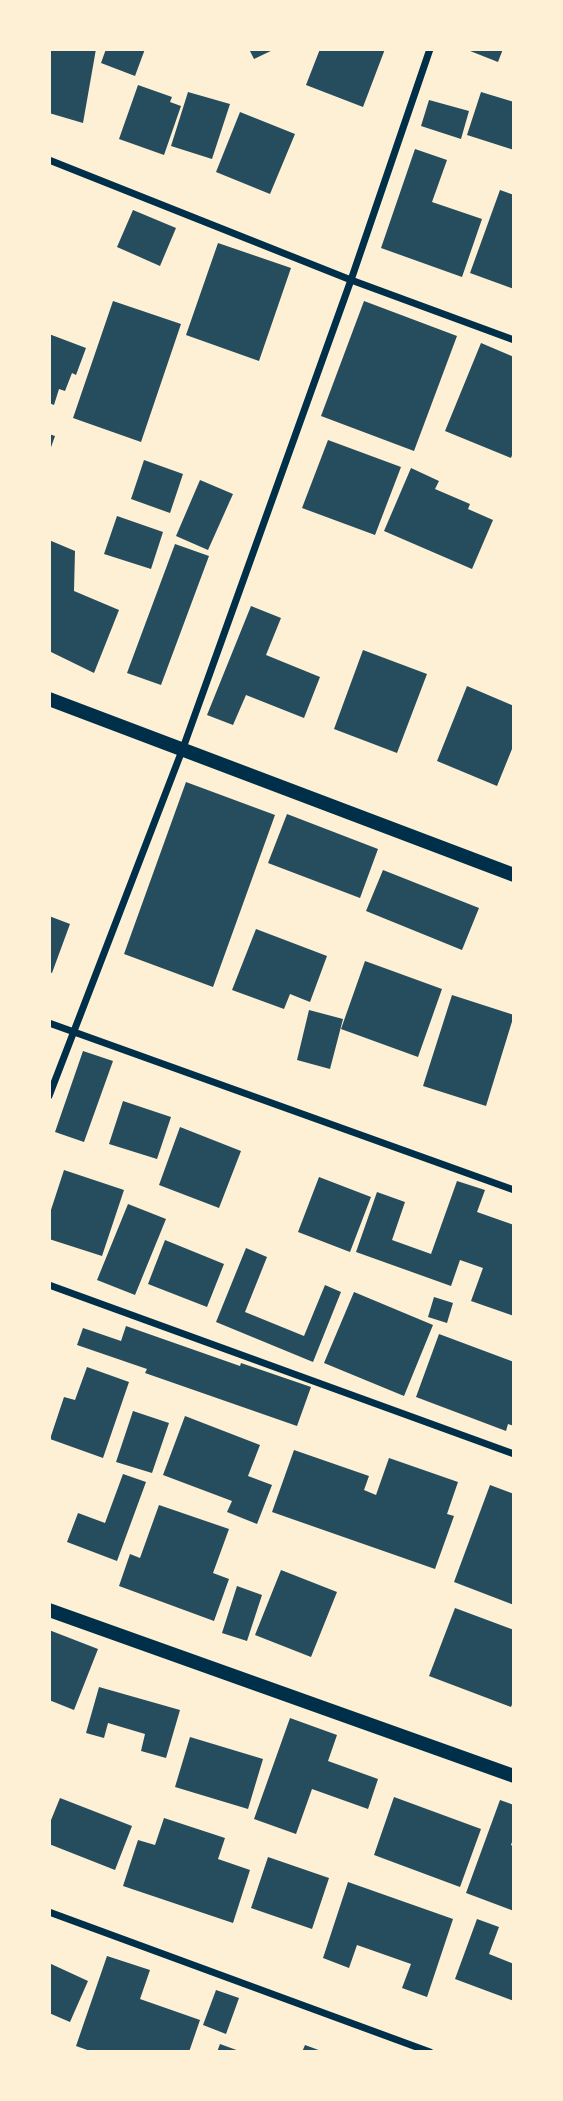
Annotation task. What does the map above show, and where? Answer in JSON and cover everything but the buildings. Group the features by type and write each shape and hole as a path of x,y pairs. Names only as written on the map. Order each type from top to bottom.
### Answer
{"main road":[{"path":"49,699 514,875"},
{"path":"49,1610 514,1776"}],"street":[{"path":"49,1096 183,748 351,280 430,49"},
{"path":"49,160 351,280 514,340"},
{"path":"49,1023 514,1190"},
{"path":"49,1285 514,1454"},
{"path":"49,1912 430,2052"}]}
